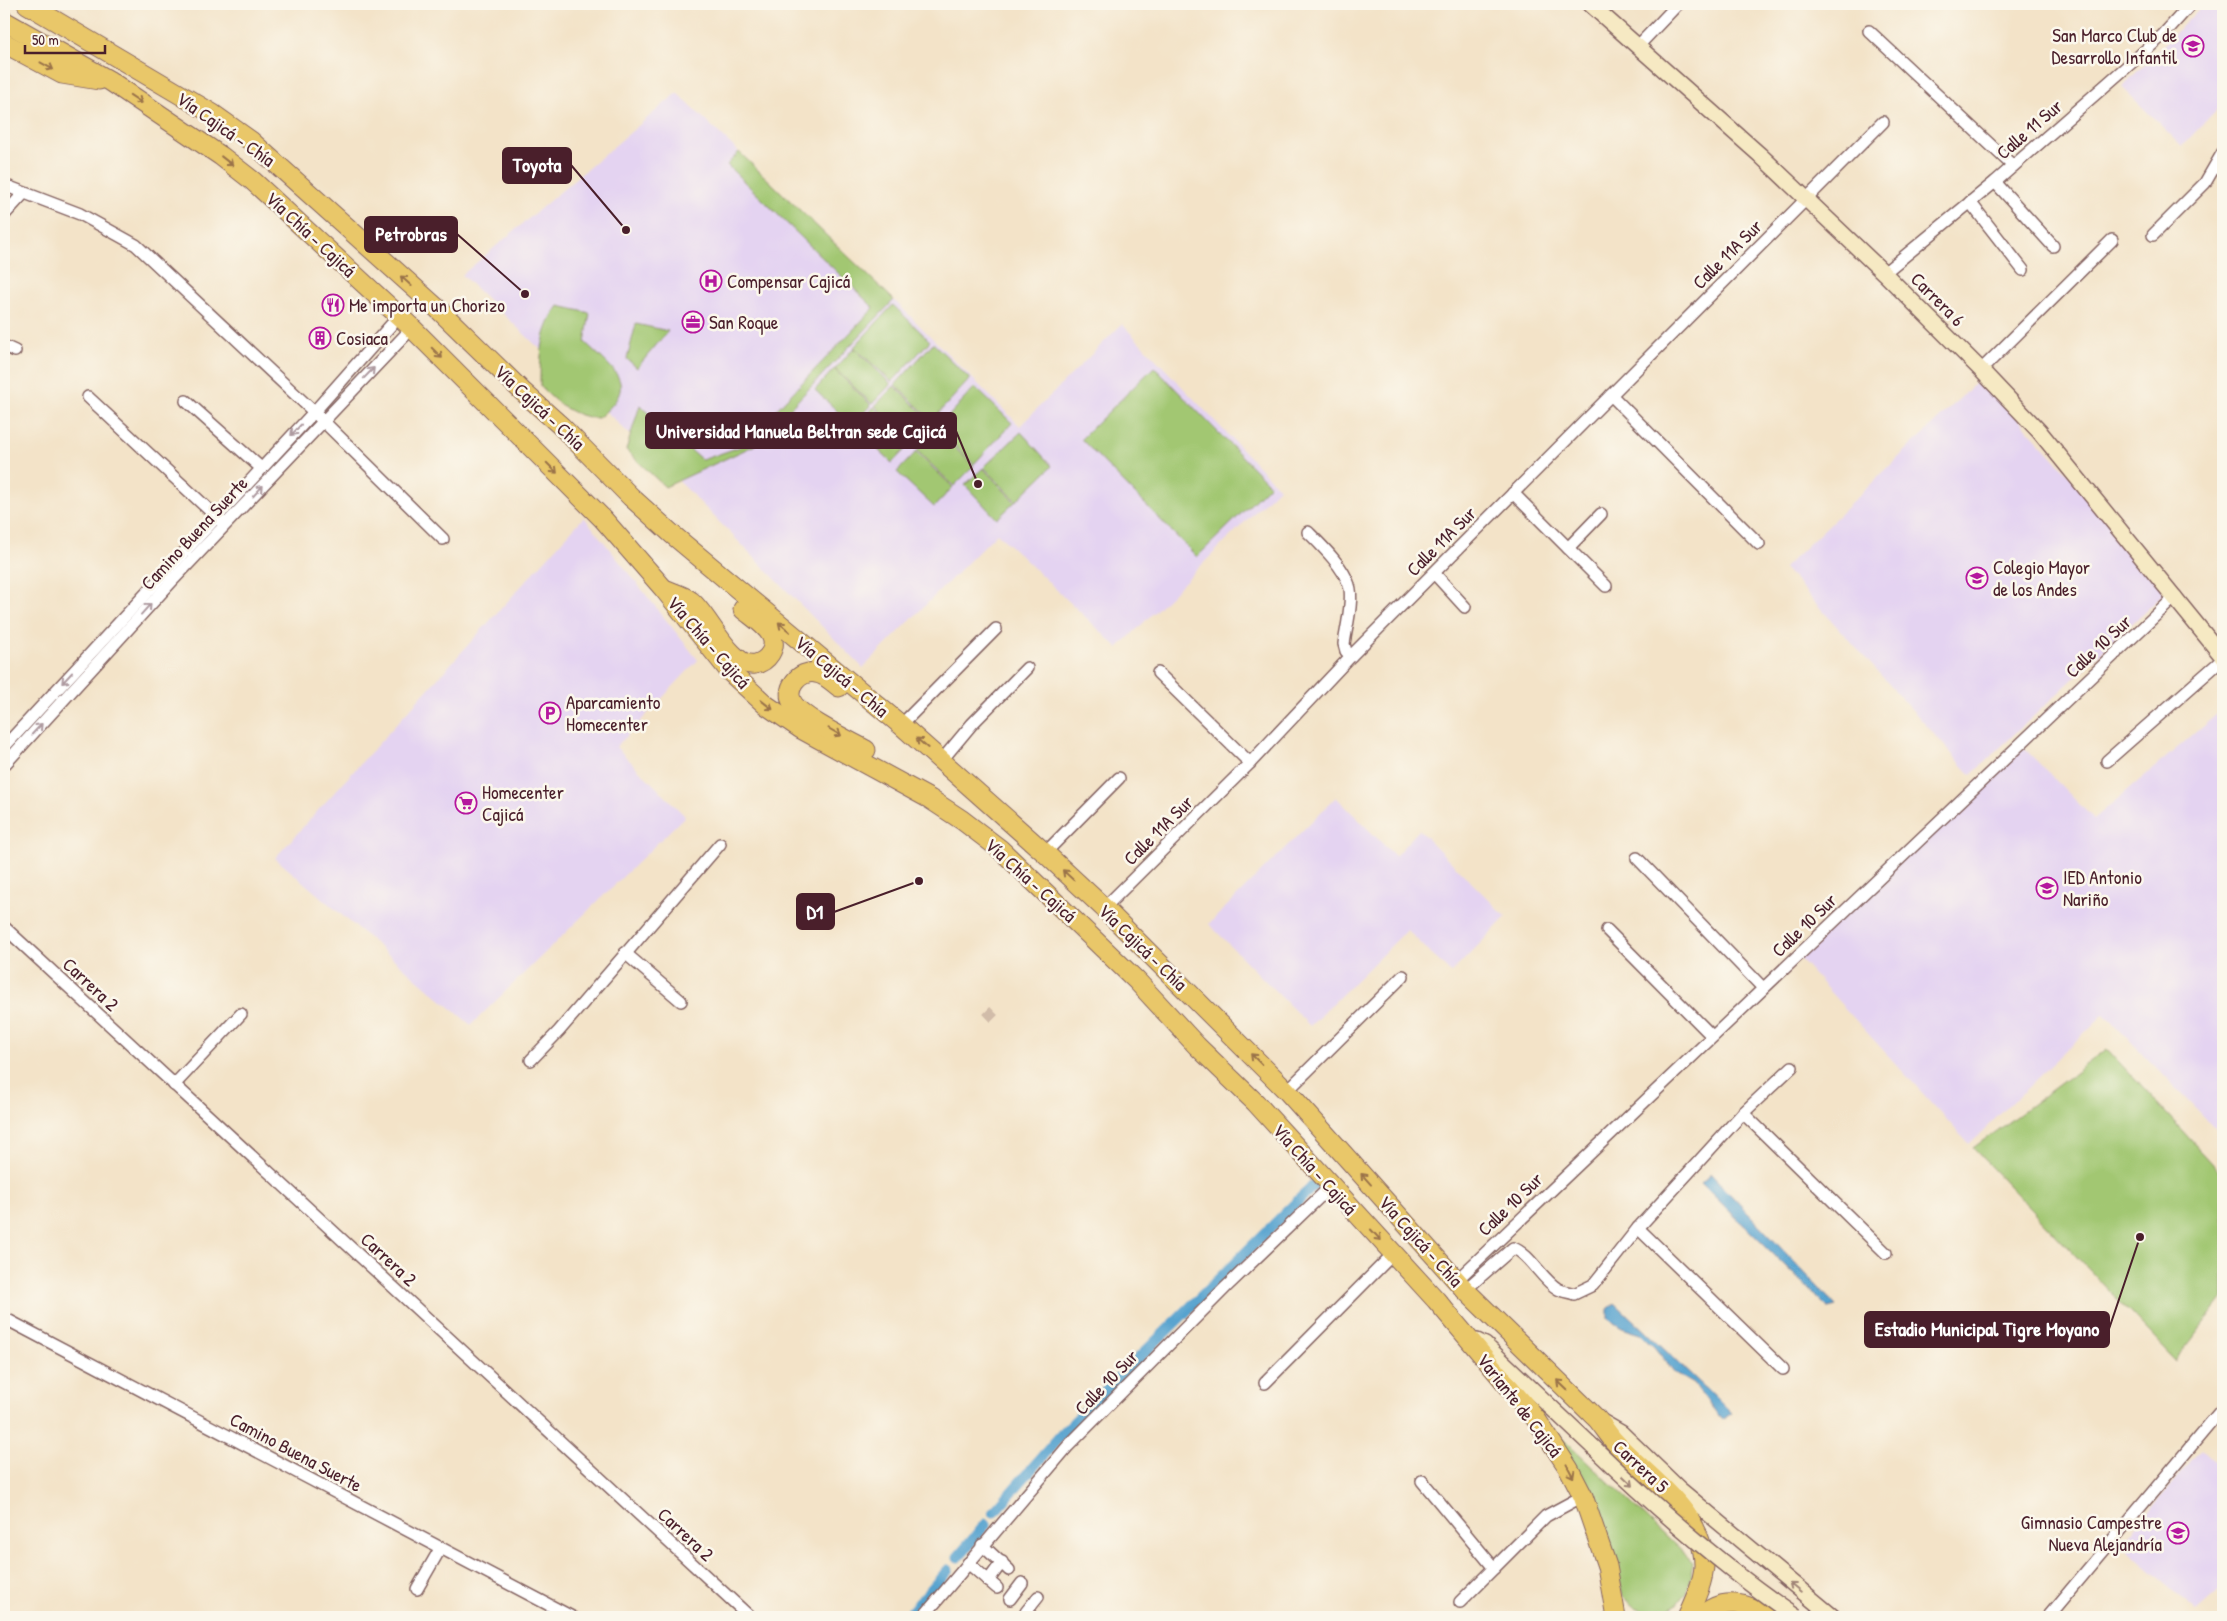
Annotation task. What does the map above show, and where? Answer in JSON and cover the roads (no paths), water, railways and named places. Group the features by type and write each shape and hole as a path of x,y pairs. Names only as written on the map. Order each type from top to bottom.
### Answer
{"highway":[{"name":"Vía Cajicá - Chía","path":"27,4 212,114 251,141 438,309 522,391 562,426 608,474 673,535 942,760 1104,908 1287,1091 1461,1285 1598,1419"},
{"name":"Vía Chía - Cajicá","path":"4,21 110,81 221,156 253,181 406,322 603,519 663,588 730,672 766,705 801,729 930,799 1000,849 1137,981 1197,1046 1256,1103 1467,1335"},
{"path":"4,43 62,74 110,81"},
{"path":"608,474 614,495 772,636 773,646 770,655 763,662 753,665 743,663 734,655 692,602 663,588"},
{"path":"892,779 877,756 802,713 792,703 790,692 793,683 800,675 807,672 818,673 874,714 896,721"},
{"name":"Variante de Cajicá","path":"1467,1335 1478,1351 1536,1419 1569,1469 1596,1531 1612,1592 1616,1617"},
{"path":"1598,1419 1613,1440 1682,1509 1694,1526 1701,1544 1704,1566 1691,1614 1707,1611 1720,1605 1735,1603 1754,1607 1770,1617"},
{"path":"1612,1592 1619,1608 1628,1617"}],"main road":[{"name":"Carrera 6","path":"1596,6 1884,274 2039,430 2176,596 2223,658"},
{"name":"Carrera 5","path":"1467,1335 1485,1345 1648,1500 1705,1550 1796,1617"},
{"name":"Carrera 5","path":"1598,1419 1621,1433 1679,1489 1833,1617"}],"street":[{"path":"1639,45 1678,4"},
{"name":"Calle 11 Sur","path":"1884,274 1995,182 2163,35 2191,4"},
{"path":"1870,31 2013,166"},
{"name":"Calle 11A Sur","path":"1104,908 1250,762 1351,656 1883,122"},
{"path":"2153,235 2205,184 2223,152"},
{"path":"1995,182 2053,246"},
{"path":"4,184 80,214 136,245 314,412 443,539"},
{"path":"4,215 24,193"},
{"path":"1970,202 2023,270"},
{"path":"1981,370 2112,240"},
{"name":"Camino Buena Suerte","path":"4,765 87,666 169,577 216,517 314,412 406,322"},
{"name":"Camino Buena Suerte","path":"169,577 226,525 323,421 406,322"},
{"path":"4,346 15,351"},
{"path":"1611,395 1759,544"},
{"path":"88,397 226,525"},
{"path":"186,401 261,468"},
{"path":"1513,493 1606,586"},
{"path":"1568,548 1601,514"},
{"path":"1308,532 1332,557 1349,585 1350,598 1344,644 1346,651 1351,656"},
{"path":"1434,573 1465,607"},
{"name":"Calle 10 Sur","path":"1461,1285 1712,1036 2176,596"},
{"path":"896,721 996,628"},
{"path":"2107,761 2223,658"},
{"name":"Camino Buena Suerte","path":"4,747 87,666"},
{"path":"942,760 972,724 1027,668"},
{"path":"1158,673 1250,762"},
{"path":"1045,853 1119,778"},
{"path":"531,1060 559,1031 720,844"},
{"path":"1637,858 1763,988"},
{"name":"Carrera 2","path":"4,927 750,1617"},
{"path":"1607,930 1712,1036"},
{"path":"626,953 681,1001"},
{"path":"1287,1091 1403,976"},
{"path":"174,1085 241,1014"},
{"path":"1461,1285 1513,1248 1518,1250 1536,1270 1559,1290 1574,1294 1593,1285 1638,1228 1743,1113 1792,1066"},
{"path":"1743,1113 1886,1253"},
{"name":"Calle 10 Sur","path":"923,1617 982,1545 1075,1439 1226,1287 1331,1186"},
{"path":"1638,1228 1783,1369"},
{"path":"1265,1383 1393,1254"},
{"name":"Camino Buena Suerte","path":"4,1318 572,1617"},
{"path":"2048,1617 2223,1408"},
{"path":"1422,1481 1494,1568"},
{"path":"1460,1602 1546,1516 1582,1496"},
{"path":"968,1563 992,1585 1005,1566 982,1545"},
{"path":"417,1589 440,1549"},
{"path":"1010,1599 1022,1583"},
{"path":"1026,1612 1038,1596"}],"water":[{"path":"1711,1174 1836,1306 1828,1308 1701,1183"},
{"path":"1615,1303 1732,1413 1722,1420 1694,1384 1675,1373 1641,1334 1622,1328 1608,1319 1608,1309"}],"waterway":[{"path":"994,1512 1061,1435 1313,1186"},
{"path":"958,1557 986,1524"},
{"path":"907,1617 948,1570"}],"tunnel":[{"path":"987,1018 994,1011"}],"place":[{"name":"San Marco Club de Desarrollo Infantil","path":"2193,46"},
{"name":"Toyota","path":"626,230"},
{"name":"Compensar Cajicá","path":"711,281"},
{"name":"Petrobras","path":"525,294"},
{"name":"Me importa un Chorizo","path":"333,305"},
{"name":"San Roque","path":"693,322"},
{"name":"Cosiaca","path":"320,338"},
{"name":"Universidad Manuela Beltran sede Cajicá","path":"978,484"},
{"name":"Colegio Mayor de los Andes","path":"1977,578"},
{"name":"Aparcamiento Homecenter","path":"550,713"},
{"name":"Homecenter Cajicá","path":"466,803"},
{"name":"D1","path":"919,881"},
{"name":"IED Antonio Nariño","path":"2047,888"},
{"name":"Estadio Municipal Tigre Moyano","path":"2140,1237"},
{"name":"Gimnasio Campestre Nueva Alejandría","path":"2178,1533"}]}
